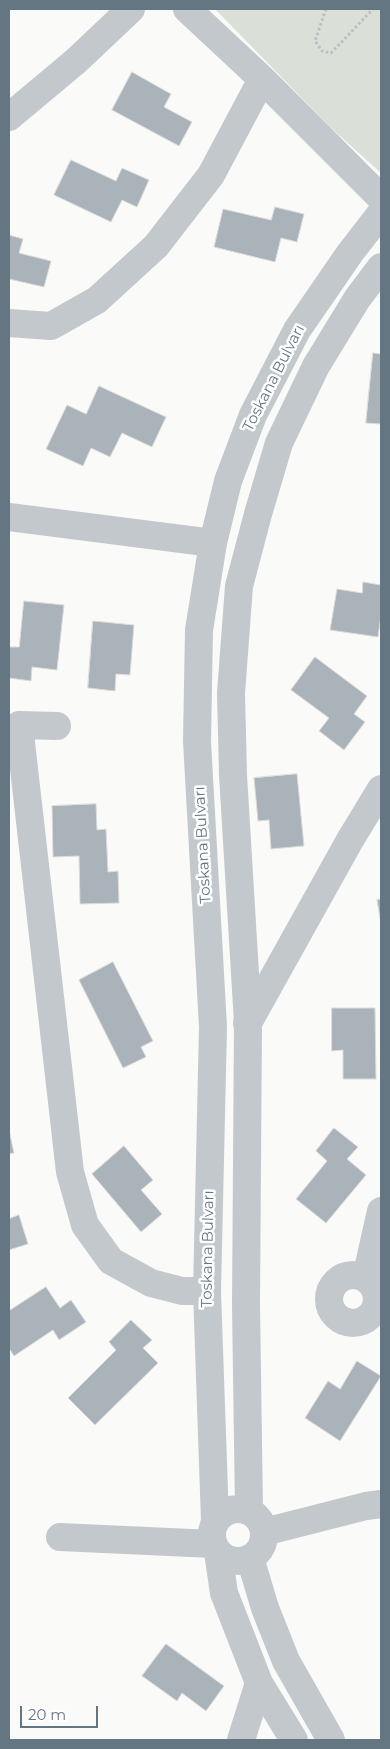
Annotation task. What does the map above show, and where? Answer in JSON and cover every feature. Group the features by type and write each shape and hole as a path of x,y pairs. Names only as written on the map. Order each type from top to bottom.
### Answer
{"street":[{"path":"9,117 76,61 131,9"},
{"path":"187,9 262,79 381,198"},
{"path":"9,324 51,326 98,300 156,246 211,175 262,79"},
{"name":"Toskana Bulvarı","path":"294,1740 259,1683 224,1593 215,1539 207,1292 213,1027 197,741 199,630 213,543 228,481 252,414 297,330 350,253 381,213"},
{"path":"249,1510 246,1314 248,1023 233,775 231,693 239,586 279,443 316,366 357,299 381,267"},
{"path":"9,517 213,543"},
{"path":"57,726 14,724 70,1172 85,1225 112,1261 151,1283 182,1291 207,1292"},
{"path":"248,1023 350,840 381,789"},
{"path":"213,1027 248,1023"},
{"path":"366,1278 381,1211"},
{"path":"264,1532 366,1506 381,1504"},
{"path":"241,1508 249,1510 260,1519 264,1532 261,1547 257,1553 242,1561 224,1558 215,1539 226,1511 241,1508"},
{"path":"60,1537 215,1539"},
{"path":"250,1558 265,1608 286,1661 331,1740"},
{"path":"241,1740 259,1683"}],"path":[{"path":"326,9 315,41 322,51 331,53 373,9"}],"shaded area":[{"path":"215,9 381,9 381,173 330,127"}],"building":[{"path":"132,72 171,94 164,107 192,122 179,146 112,110"},
{"path":"71,160 116,181 122,168 149,180 137,207 122,200 111,222 54,195"},
{"path":"275,207 304,214 297,242 281,238 275,262 214,247 223,209 271,220"},
{"path":"9,235 23,239 19,253 51,261 44,287 9,279"},
{"path":"373,353 381,354 381,424 366,423"},
{"path":"99,386 166,417 152,447 122,433 110,457 91,448 83,466 46,449 67,405 86,414"},
{"path":"363,582 381,585 381,615 378,637 330,630 337,589 362,593"},
{"path":"24,601 64,605 57,670 32,667 31,681 9,678 9,647 19,647"},
{"path":"93,621 134,625 130,675 116,674 115,691 88,688"},
{"path":"315,657 367,696 354,714 365,722 344,750 319,731 329,718 291,690"},
{"path":"297,774 304,846 271,849 269,820 258,821 254,778"},
{"path":"96,804 97,830 106,829 108,872 118,871 119,903 80,904 79,856 53,857 52,806"},
{"path":"381,899 381,924 377,900"},
{"path":"113,962 153,1041 141,1047 146,1057 123,1068 79,980"},
{"path":"332,1008 375,1008 376,1079 343,1079 343,1050 332,1051"},
{"path":"334,1128 358,1147 347,1159 366,1175 326,1223 296,1199 327,1161 316,1151"},
{"path":"9,1130 14,1153 9,1154"},
{"path":"124,1146 153,1180 141,1190 162,1214 141,1232 92,1174"},
{"path":"19,1215 28,1244 9,1250 9,1219"},
{"path":"46,1287 60,1308 71,1300 86,1322 59,1340 53,1330 14,1356 9,1348 9,1311"},
{"path":"131,1320 152,1340 143,1348 158,1363 95,1425 68,1398 116,1350 109,1342"},
{"path":"357,1361 381,1376 340,1441 305,1418 328,1381 340,1389"},
{"path":"166,1644 224,1686 206,1711 182,1693 177,1701 142,1676"}]}
